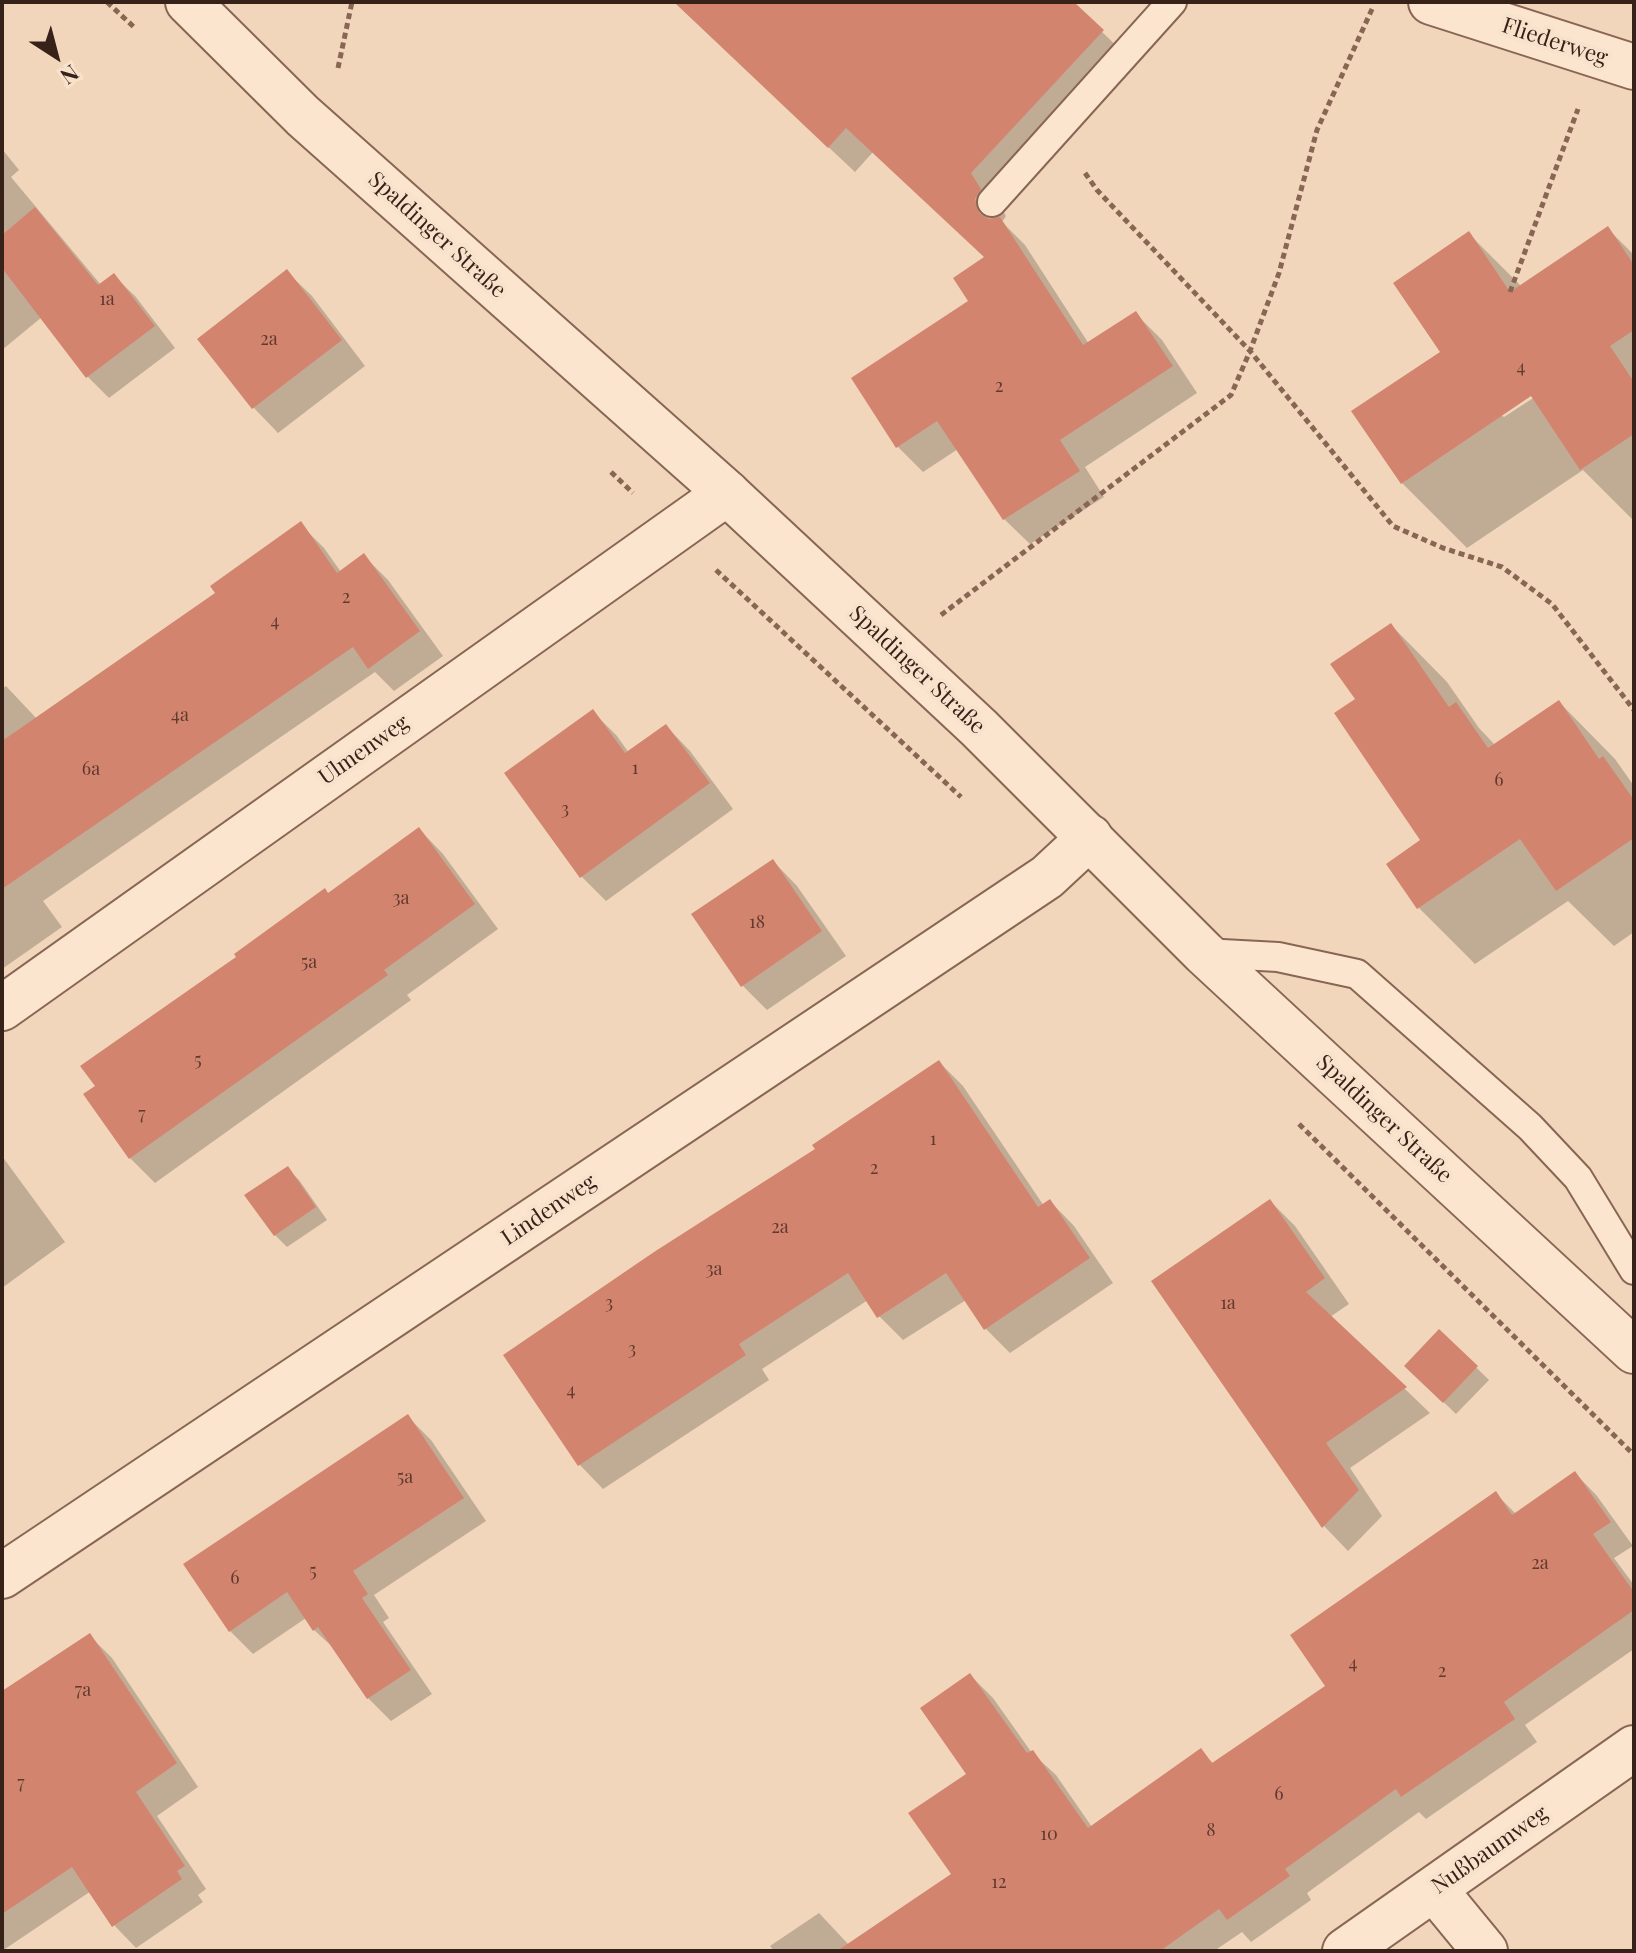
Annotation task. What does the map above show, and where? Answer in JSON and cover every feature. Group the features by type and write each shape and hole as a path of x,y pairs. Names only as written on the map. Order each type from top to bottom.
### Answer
{"street":[{"name":"Spaldinger Straße","path":"188,2 303,116 727,493 979,728 1204,953 1634,1351"},
{"name":"Fliederweg","path":"1431,2 1616,61"},
{"name":"Ulmenweg","path":"2,1008 727,493"},
{"name":"Lindenweg","path":"2,1576 1047,877 1090,837"},
{"name":"Nußbaumweg","path":"1345,1951 1634,1748"},
{"path":"1434,1889 1485,1951"}],"lane":[{"path":"992,202 1172,2"},
{"path":"1204,953 1278,957 1357,974 1530,1127 1578,1178 1634,1270"}],"path":[{"path":"107,2 142,34"},
{"path":"938,617 1231,395 1279,273 1317,130 1375,2"},
{"path":"1510,292 1616,61"},
{"path":"1060,126 1080,167 1097,190 1250,351 1393,526 1443,548 1502,567 1552,604 1634,710"},
{"path":"604,466 965,801"},
{"path":"1295,1121 1634,1455"}],"building":[{"path":"674,2 1074,2 1104,30 971,173 981,189 975,199 980,214 989,219 1000,217 1083,345 1136,311 1173,366 1060,440 1080,471 1003,520 937,421 896,448 851,378 968,301 953,278 984,257 846,128 828,148"},
{"path":"35,207 98,285 114,273 155,326 86,378 2,268 2,235"},
{"path":"1608,226 1634,265 1634,330 1610,346 1634,382 1634,434 1580,470 1531,396 1401,484 1351,411 1440,352 1393,283 1469,231 1510,292"},
{"path":"287,269 342,340 252,409 197,339"},
{"path":"301,521 337,573 364,553 420,631 368,669 353,647 2,889 2,741 215,593 210,586"},
{"path":"1391,623 1449,707 1456,702 1488,748 1559,700 1599,759 1603,756 1634,800 1634,838 1556,891 1520,839 1417,909 1386,864 1420,840 1334,713 1355,699 1330,664"},
{"path":"593,709 625,753 666,724 710,783 580,878 504,773"},
{"path":"419,827 475,904 384,970 388,975 129,1159 83,1094 95,1086 80,1066 236,957 234,954 325,888 328,893"},
{"path":"773,859 822,931 741,987 691,914"},
{"path":"939,1060 1038,1207 1050,1199 1090,1258 984,1330 946,1273 877,1318 848,1273 739,1344 746,1355 578,1466 503,1355 654,1252 815,1149 812,1145"},
{"path":"288,1166 316,1207 274,1236 244,1195"},
{"path":"1270,1199 1325,1278 1306,1292 1407,1387 1326,1443 1359,1490 1322,1528 1151,1281"},
{"path":"1439,1329 1478,1366 1443,1403 1404,1366"},
{"path":"408,1414 464,1498 353,1571 368,1594 362,1598 411,1670 367,1699 318,1627 313,1631 287,1592 229,1632 183,1564"},
{"path":"1575,1471 1611,1522 1593,1534 1634,1592 1634,1610 1504,1702 1515,1719 1401,1797 1396,1789 1285,1869 1290,1876 1227,1920 1219,1909 1160,1951 837,1951 951,1874 908,1813 966,1774 920,1708 970,1673 1027,1753 1033,1750 1088,1828 1201,1748 1212,1763 1325,1686 1290,1635 1496,1491 1512,1515"},
{"path":"90,1633 177,1763 136,1792 185,1866 177,1871 182,1879 112,1927 72,1867 2,1914 2,1691"}]}
